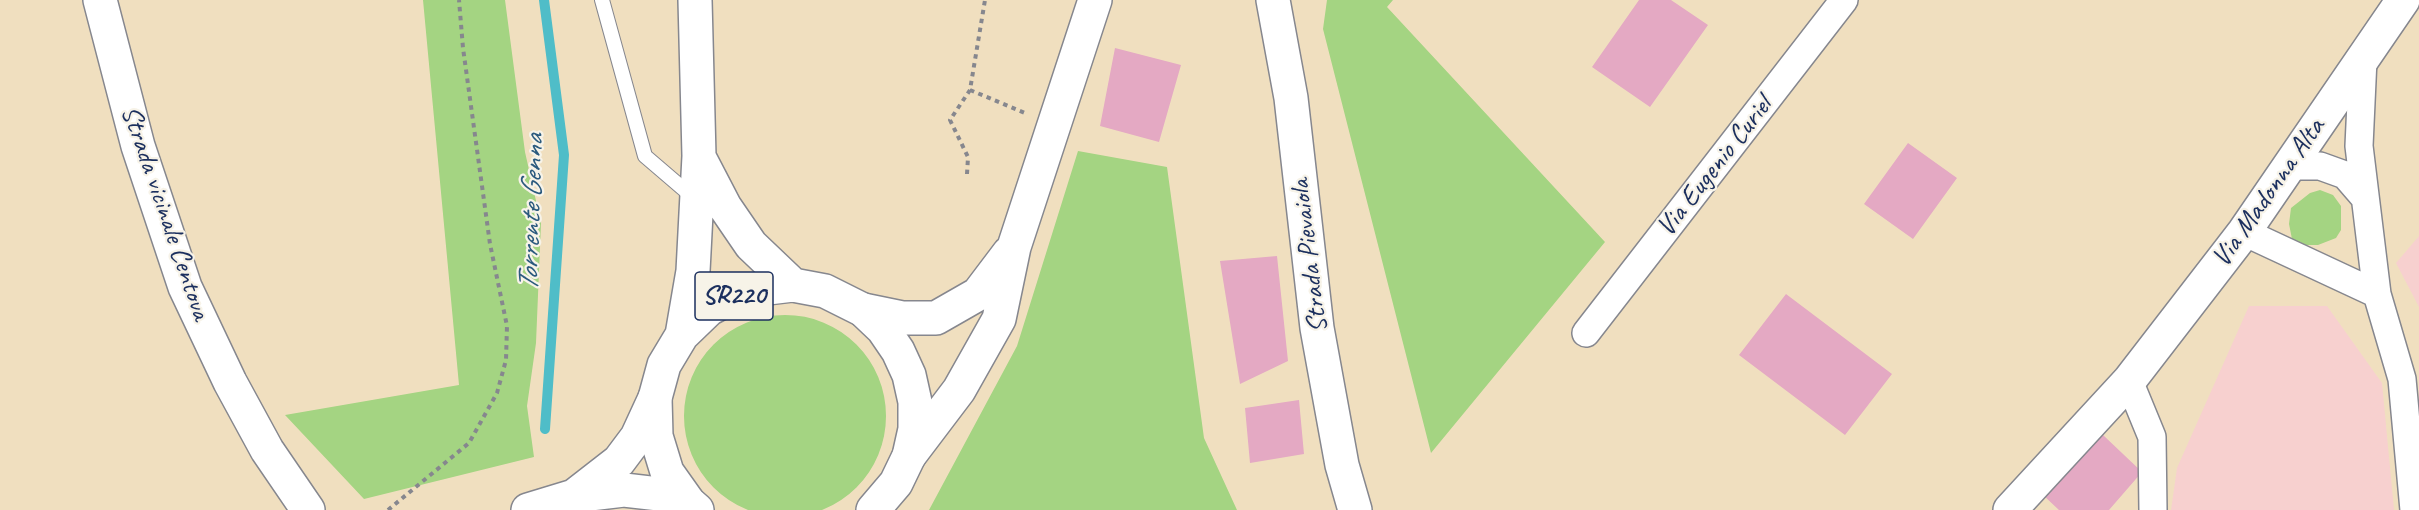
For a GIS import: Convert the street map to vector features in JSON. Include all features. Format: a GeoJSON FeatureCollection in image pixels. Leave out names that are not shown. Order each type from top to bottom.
{"type":"FeatureCollection","features":[{"type":"Feature","properties":{"kind":"street","name":"Strada vicinale Centova"},"geometry":{"type":"LineString","coordinates":[[100,0],[138,146],[185,287],[230,382],[262,440],[308,510]]}},
{"type":"Feature","properties":{"kind":"street"},"geometry":{"type":"LineString","coordinates":[[682,335],[693,271],[699,156],[695,0]]}},
{"type":"Feature","properties":{"kind":"street","name":"SR220"},"geometry":{"type":"LineString","coordinates":[[873,510],[896,483],[909,456],[959,390],[999,319],[1014,247],[1095,0]]}},
{"type":"Feature","properties":{"kind":"street","name":"Strada Pievaiola"},"geometry":{"type":"LineString","coordinates":[[1273,0],[1292,98],[1317,328],[1342,465],[1355,510]]}},
{"type":"Feature","properties":{"kind":"street","name":"Via Eugenio Curiel"},"geometry":{"type":"LineString","coordinates":[[1586,333],[1844,0]]}},
{"type":"Feature","properties":{"kind":"street","name":"Via Madonna Alta"},"geometry":{"type":"LineString","coordinates":[[2128,381],[2244,232],[2403,0]]}},
{"type":"Feature","properties":{"kind":"street"},"geometry":{"type":"LineString","coordinates":[[2363,59],[2359,146],[2364,197],[2377,294],[2402,379],[2414,510]]}},
{"type":"Feature","properties":{"kind":"street"},"geometry":{"type":"LineString","coordinates":[[699,156],[725,207],[751,245],[793,285]]}},
{"type":"Feature","properties":{"kind":"street"},"geometry":{"type":"LineString","coordinates":[[2290,166],[2320,166],[2345,175],[2364,197]]}},
{"type":"Feature","properties":{"kind":"street"},"geometry":{"type":"LineString","coordinates":[[2244,232],[2377,294]]}},
{"type":"Feature","properties":{"kind":"street","name":"SR220"},"geometry":{"type":"LineString","coordinates":[[574,496],[619,461],[637,436],[655,398],[664,365],[682,335],[709,309],[743,291],[793,285],[825,291],[863,310],[902,318],[936,318],[978,294],[1014,247]]}},
{"type":"Feature","properties":{"kind":"street","name":"SR220"},"geometry":{"type":"LineString","coordinates":[[863,310],[883,329],[898,351],[909,375],[915,402],[915,429],[909,456]]}},
{"type":"Feature","properties":{"kind":"street"},"geometry":{"type":"LineString","coordinates":[[2010,510],[2128,381],[2152,436],[2153,510]]}},
{"type":"Feature","properties":{"kind":"street","name":"SR220"},"geometry":{"type":"LineString","coordinates":[[655,398],[656,436],[668,472],[693,507]]}},
{"type":"Feature","properties":{"kind":"street","name":"SR220"},"geometry":{"type":"LineString","coordinates":[[528,510],[574,496],[624,490],[667,495],[693,507]]}},
{"type":"Feature","properties":{"kind":"lane"},"geometry":{"type":"LineString","coordinates":[[602,0],[645,156],[697,200]]}},
{"type":"Feature","properties":{"kind":"path"},"geometry":{"type":"LineString","coordinates":[[388,510],[470,443],[497,393],[506,360],[507,326],[490,244],[462,48],[459,0]]}},
{"type":"Feature","properties":{"kind":"path"},"geometry":{"type":"LineString","coordinates":[[966,174],[968,157],[950,120],[970,90],[985,0]]}},
{"type":"Feature","properties":{"kind":"path"},"geometry":{"type":"LineString","coordinates":[[970,90],[1053,125]]}},
{"type":"Feature","properties":{"kind":"shaded area"},"geometry":{"type":"Polygon","coordinates":[[[2419,236],[2419,307],[2396,263],[2419,236]]]}},
{"type":"Feature","properties":{"kind":"shaded area"},"geometry":{"type":"Polygon","coordinates":[[[2249,306],[2327,306],[2382,383],[2394,510],[2171,510],[2177,468],[2249,306]]]}},
{"type":"Feature","properties":{"kind":"green space"},"geometry":{"type":"Polygon","coordinates":[[[423,0],[505,0],[525,152],[541,223],[536,343],[527,406],[534,457],[364,499],[285,415],[459,385],[423,0]]]}},
{"type":"Feature","properties":{"kind":"green space"},"geometry":{"type":"Polygon","coordinates":[[[1327,0],[1393,0],[1387,7],[1605,242],[1431,453],[1323,29],[1327,0]]]}},
{"type":"Feature","properties":{"kind":"green space"},"geometry":{"type":"Polygon","coordinates":[[[1078,151],[1167,167],[1204,438],[1237,510],[929,510],[1017,346],[1078,151]]]}},
{"type":"Feature","properties":{"kind":"green space"},"geometry":{"type":"Polygon","coordinates":[[[2320,190],[2333,195],[2341,206],[2341,230],[2336,238],[2318,245],[2304,245],[2292,239],[2289,224],[2291,208],[2310,193],[2320,190]]]}},
{"type":"Feature","properties":{"kind":"green space"},"geometry":{"type":"Polygon","coordinates":[[[785,315],[814,319],[833,327],[863,352],[874,368],[882,387],[886,416],[882,445],[874,464],[849,494],[833,505],[814,513],[785,517],[756,513],[737,505],[707,480],[696,464],[688,445],[684,416],[688,387],[696,368],[721,338],[737,327],[756,319],[785,315]]]}},
{"type":"Feature","properties":{"kind":"building"},"geometry":{"type":"Polygon","coordinates":[[[1639,0],[1671,0],[1708,25],[1650,107],[1592,67],[1639,0]]]}},
{"type":"Feature","properties":{"kind":"building"},"geometry":{"type":"Polygon","coordinates":[[[1115,48],[1181,65],[1159,142],[1100,126],[1115,48]]]}},
{"type":"Feature","properties":{"kind":"building"},"geometry":{"type":"Polygon","coordinates":[[[1908,143],[1957,178],[1913,239],[1864,204],[1908,143]]]}},
{"type":"Feature","properties":{"kind":"building"},"geometry":{"type":"Polygon","coordinates":[[[1277,256],[1288,361],[1240,384],[1220,261],[1277,256]]]}},
{"type":"Feature","properties":{"kind":"building"},"geometry":{"type":"Polygon","coordinates":[[[1786,294],[1892,374],[1845,435],[1739,355],[1786,294]]]}},
{"type":"Feature","properties":{"kind":"building"},"geometry":{"type":"Polygon","coordinates":[[[1299,400],[1304,454],[1250,463],[1245,408],[1299,400]]]}},
{"type":"Feature","properties":{"kind":"building"},"geometry":{"type":"Polygon","coordinates":[[[2103,435],[2142,472],[2109,510],[2059,510],[2044,496],[2103,435]]]}},
{"type":"Feature","properties":{"kind":"waterway","name":"Torrente Genna"},"geometry":{"type":"LineString","coordinates":[[544,0],[564,155],[545,429]]}}]}
